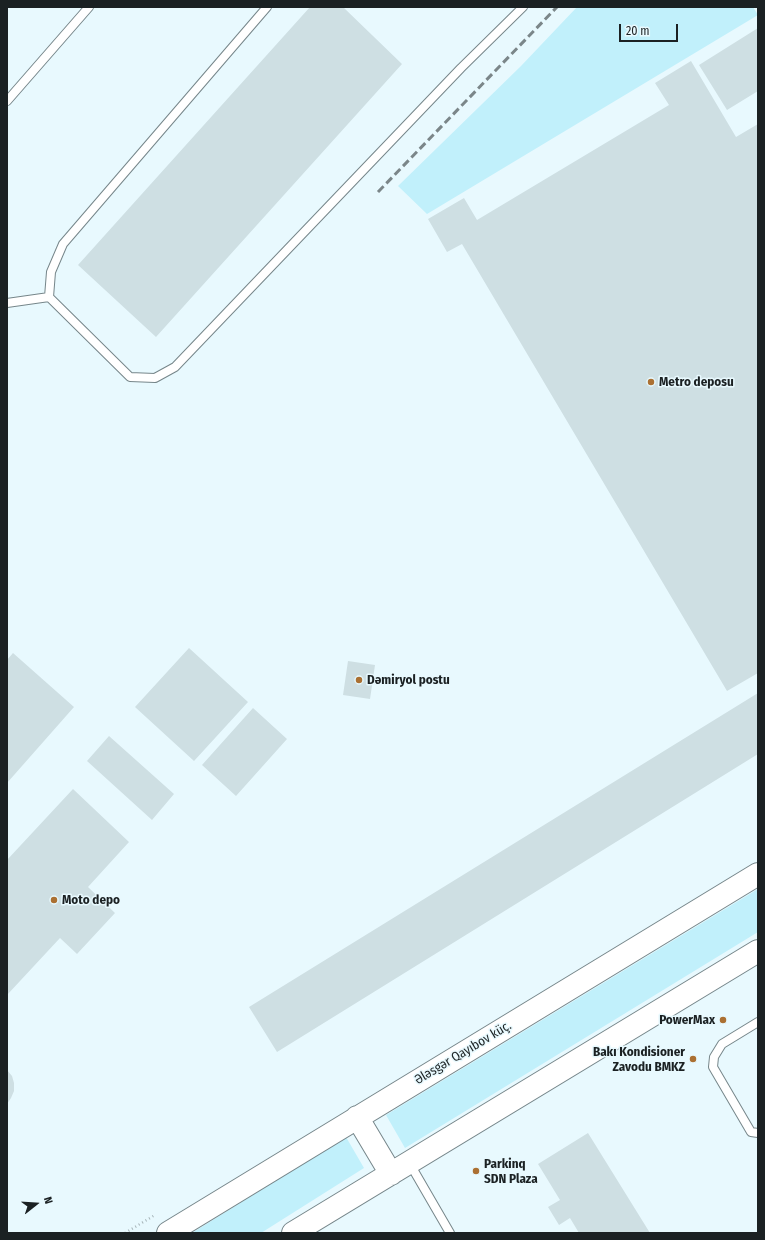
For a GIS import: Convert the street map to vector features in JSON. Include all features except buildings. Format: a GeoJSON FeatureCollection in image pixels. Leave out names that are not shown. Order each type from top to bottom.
{"type":"FeatureCollection","features":[{"type":"Feature","properties":{"kind":"main road","name":"Ələsgər Qayıbov küç."},"geometry":{"type":"LineString","coordinates":[[168,1233],[758,874]]}},
{"type":"Feature","properties":{"kind":"main road"},"geometry":{"type":"LineString","coordinates":[[293,1233],[758,951]]}},
{"type":"Feature","properties":{"kind":"main road"},"geometry":{"type":"LineString","coordinates":[[357,1117],[391,1174]]}},
{"type":"Feature","properties":{"kind":"lane"},"geometry":{"type":"LineString","coordinates":[[7,101],[89,7]]}},
{"type":"Feature","properties":{"kind":"lane"},"geometry":{"type":"LineString","coordinates":[[266,7],[63,244],[51,272],[49,297],[130,377],[155,378],[175,367],[461,68],[523,7]]}},
{"type":"Feature","properties":{"kind":"lane"},"geometry":{"type":"LineString","coordinates":[[7,304],[49,297]]}},
{"type":"Feature","properties":{"kind":"lane"},"geometry":{"type":"LineString","coordinates":[[758,1022],[722,1044],[714,1057],[713,1067],[751,1132],[758,1133]]}},
{"type":"Feature","properties":{"kind":"lane"},"geometry":{"type":"LineString","coordinates":[[410,1163],[450,1233]]}},
{"type":"Feature","properties":{"kind":"shaded area"},"geometry":{"type":"Polygon","coordinates":[[[577,7],[753,7],[758,15],[427,214],[398,186],[521,66],[577,7]]]}},
{"type":"Feature","properties":{"kind":"shaded area"},"geometry":{"type":"Polygon","coordinates":[[[758,889],[758,932],[405,1148],[386,1115],[758,889]]]}},
{"type":"Feature","properties":{"kind":"shaded area"},"geometry":{"type":"Polygon","coordinates":[[[346,1137],[364,1168],[261,1233],[192,1233],[346,1137]]]}},
{"type":"Feature","properties":{"kind":"railway"},"geometry":{"type":"LineString","coordinates":[[378,192],[557,7]]}},
{"type":"Feature","properties":{"kind":"place","name":"Metro deposu"},"geometry":{"type":"Point","coordinates":[651,382]}},
{"type":"Feature","properties":{"kind":"place","name":"Dəmiryol postu"},"geometry":{"type":"Point","coordinates":[359,680]}},
{"type":"Feature","properties":{"kind":"place","name":"Moto depo"},"geometry":{"type":"Point","coordinates":[54,900]}},
{"type":"Feature","properties":{"kind":"place","name":"PowerMax"},"geometry":{"type":"Point","coordinates":[723,1020]}},
{"type":"Feature","properties":{"kind":"place","name":"Bakı Kondisioner Zavodu BMKZ"},"geometry":{"type":"Point","coordinates":[693,1059]}},
{"type":"Feature","properties":{"kind":"place","name":"Parkinq SDN Plaza"},"geometry":{"type":"Point","coordinates":[476,1171]}}]}
